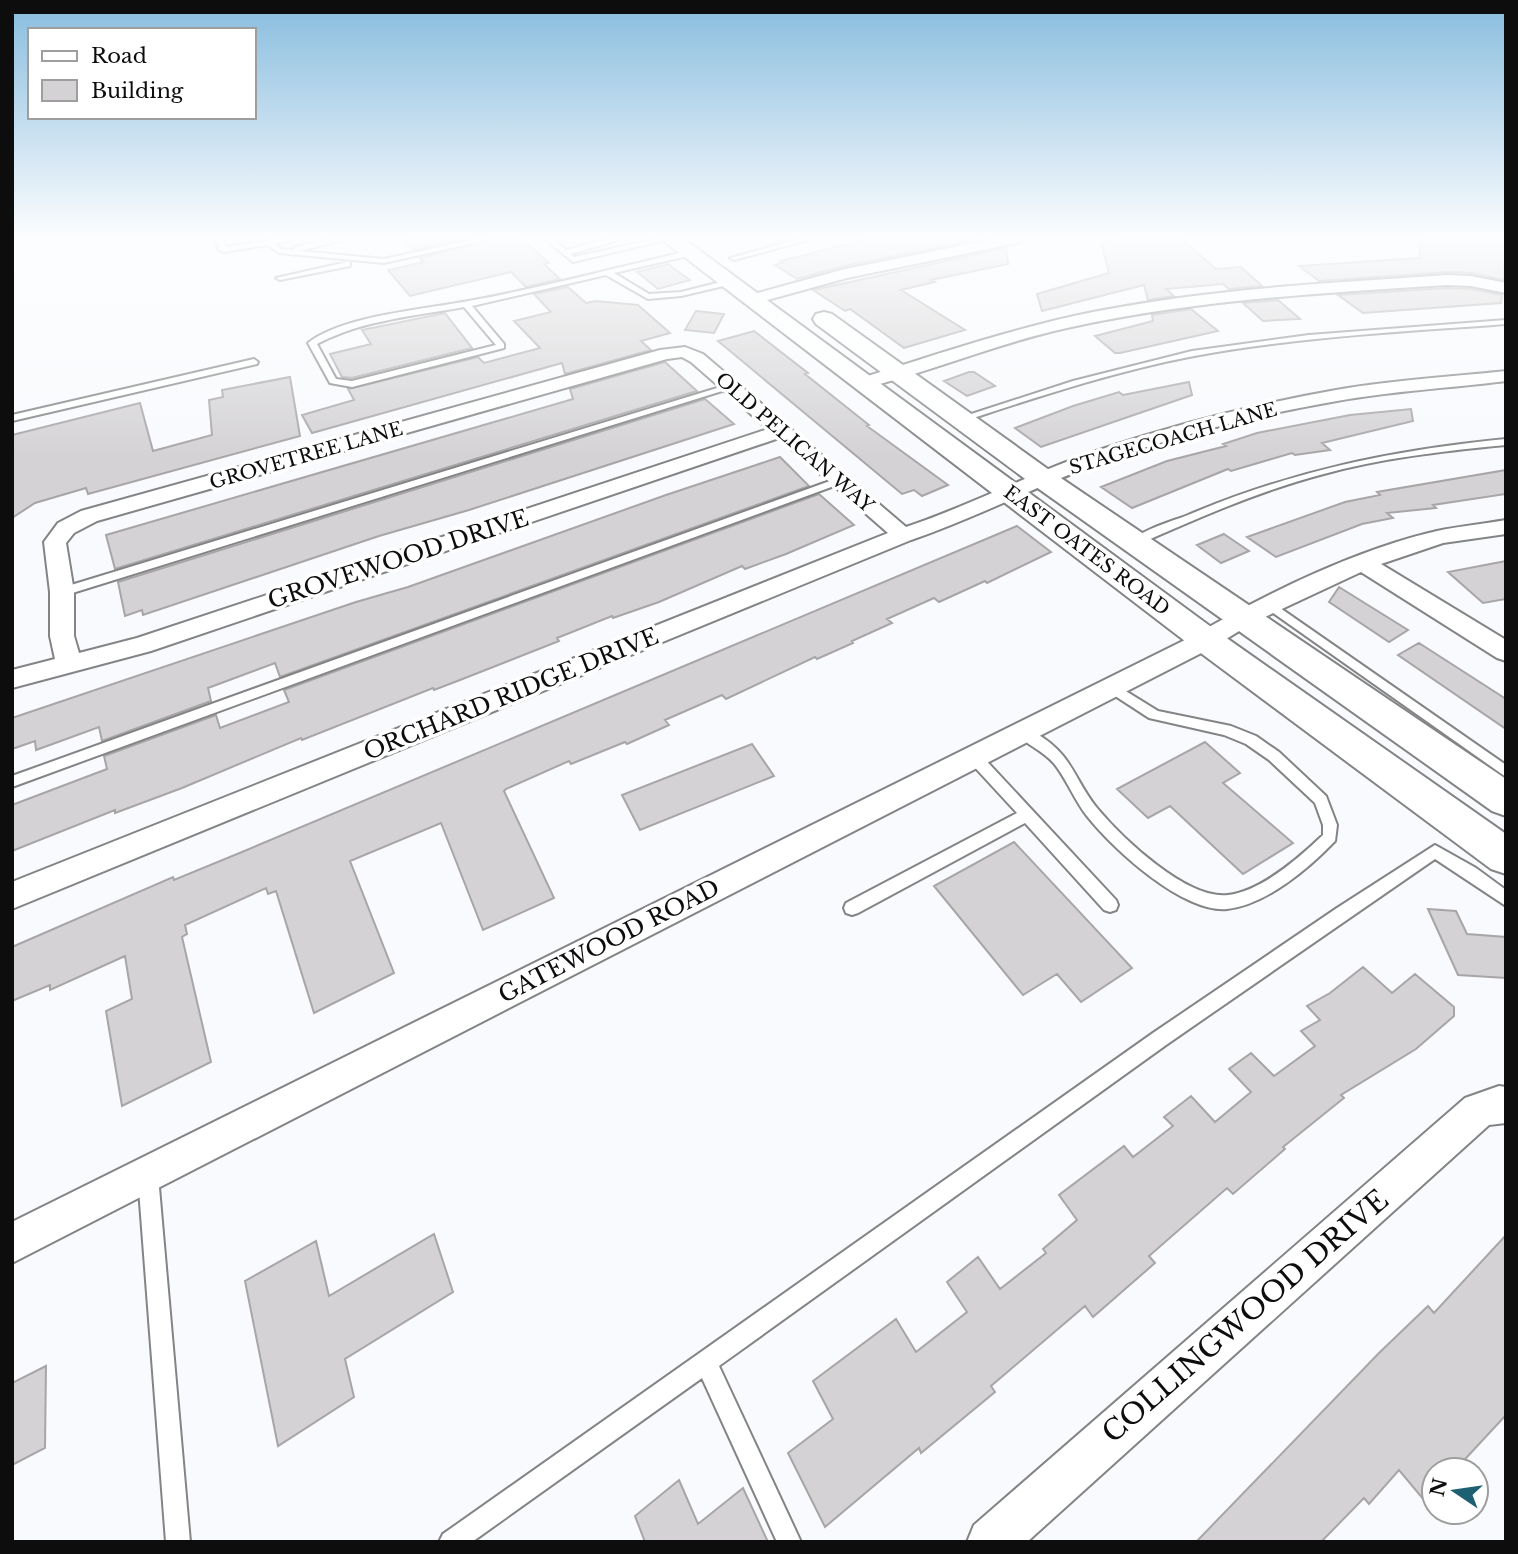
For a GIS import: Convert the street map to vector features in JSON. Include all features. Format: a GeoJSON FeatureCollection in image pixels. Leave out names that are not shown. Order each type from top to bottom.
{"type":"FeatureCollection","features":[{"type":"Feature","properties":{"kind":"main road","name":"EAST OATES ROAD"},"geometry":{"type":"LineString","coordinates":[[770,312],[1206,640],[1506,857]]}},
{"type":"Feature","properties":{"kind":"main road","name":"EAST OATES ROAD"},"geometry":{"type":"LineString","coordinates":[[813,312],[1042,478],[1135,542],[1257,611],[1506,800]]}},
{"type":"Feature","properties":{"kind":"street"},"geometry":{"type":"LineString","coordinates":[[864,383],[970,348],[1095,316],[1125,312]]}},
{"type":"Feature","properties":{"kind":"street","name":"OLD PELICAN WAY"},"geometry":{"type":"LineString","coordinates":[[685,352],[697,358],[903,535]]}},
{"type":"Feature","properties":{"kind":"street","name":"GROVETREE LANE"},"geometry":{"type":"LineString","coordinates":[[69,664],[62,636],[62,592],[55,542],[66,528],[89,516],[666,354],[685,352]]}},
{"type":"Feature","properties":{"kind":"street","name":"STAGECOACH LANE"},"geometry":{"type":"LineString","coordinates":[[1012,494],[1042,478],[1106,454],[1238,415],[1339,394],[1506,376]]}},
{"type":"Feature","properties":{"kind":"street","name":"GROVEWOOD DRIVE"},"geometry":{"type":"LineString","coordinates":[[12,679],[142,645],[782,431]]}},
{"type":"Feature","properties":{"kind":"street","name":"ORCHARD RIDGE DRIVE"},"geometry":{"type":"LineString","coordinates":[[12,896],[903,535],[957,517],[1012,494]]}},
{"type":"Feature","properties":{"kind":"street","name":"GATEWOOD ROAD"},"geometry":{"type":"LineString","coordinates":[[12,1243],[1206,640],[1257,611],[1362,563],[1440,537],[1506,527]]}},
{"type":"Feature","properties":{"kind":"street"},"geometry":{"type":"LineString","coordinates":[[1362,563],[1502,645]]}},
{"type":"Feature","properties":{"kind":"street","name":"COLLINGWOOD DRIVE"},"geometry":{"type":"LineString","coordinates":[[991,1542],[1478,1111],[1499,1104],[1506,1105]]}},
{"type":"Feature","properties":{"kind":"lane"},"geometry":{"type":"LineString","coordinates":[[428,312],[324,335],[312,343],[333,381],[352,384],[501,346],[472,312]]}},
{"type":"Feature","properties":{"kind":"lane"},"geometry":{"type":"LineString","coordinates":[[961,419],[1080,381],[1190,354],[1309,337],[1506,322]]}},
{"type":"Feature","properties":{"kind":"lane"},"geometry":{"type":"LineString","coordinates":[[12,418],[254,362]]}},
{"type":"Feature","properties":{"kind":"lane"},"geometry":{"type":"LineString","coordinates":[[62,592],[730,387]]}},
{"type":"Feature","properties":{"kind":"lane"},"geometry":{"type":"LineString","coordinates":[[1135,542],[1205,510],[1315,473],[1418,453],[1506,442]]}},
{"type":"Feature","properties":{"kind":"lane"},"geometry":{"type":"LineString","coordinates":[[12,782],[841,480]]}},
{"type":"Feature","properties":{"kind":"lane"},"geometry":{"type":"LineString","coordinates":[[1257,611],[1506,772]]}},
{"type":"Feature","properties":{"kind":"lane"},"geometry":{"type":"LineString","coordinates":[[1022,732],[1057,754],[1089,809],[1118,840],[1170,884],[1199,898],[1226,902],[1245,896],[1302,863],[1330,837],[1330,825],[1321,800],[1274,756],[1251,740],[1226,730],[1154,715],[1111,687]]}},
{"type":"Feature","properties":{"kind":"lane"},"geometry":{"type":"LineString","coordinates":[[974,757],[1110,905]]}},
{"type":"Feature","properties":{"kind":"lane"},"geometry":{"type":"LineString","coordinates":[[852,908],[1027,814]]}},
{"type":"Feature","properties":{"kind":"lane"},"geometry":{"type":"LineString","coordinates":[[451,1542],[1118,1069],[1436,850],[1506,899]]}},
{"type":"Feature","properties":{"kind":"lane"},"geometry":{"type":"LineString","coordinates":[[148,1174],[178,1542]]}},
{"type":"Feature","properties":{"kind":"lane"},"geometry":{"type":"LineString","coordinates":[[706,1362],[789,1542]]}},
{"type":"Feature","properties":{"kind":"building"},"geometry":{"type":"Polygon","coordinates":[[[551,312],[645,312],[670,333],[641,341],[651,350],[565,374],[562,363],[312,433],[302,415],[354,400],[348,389],[478,357],[484,363],[540,348],[514,321],[551,312]]]}},
{"type":"Feature","properties":{"kind":"building"},"geometry":{"type":"Polygon","coordinates":[[[696,312],[724,314],[714,333],[685,330],[696,312]]]}},
{"type":"Feature","properties":{"kind":"building"},"geometry":{"type":"Polygon","coordinates":[[[853,312],[935,312],[965,330],[904,348],[853,312]]]}},
{"type":"Feature","properties":{"kind":"building"},"geometry":{"type":"Polygon","coordinates":[[[1194,312],[1218,331],[1120,353],[1115,353],[1095,336],[1153,321],[1152,315],[1194,312]]]}},
{"type":"Feature","properties":{"kind":"building"},"geometry":{"type":"Polygon","coordinates":[[[1252,312],[1291,312],[1300,319],[1263,321],[1252,312]]]}},
{"type":"Feature","properties":{"kind":"building"},"geometry":{"type":"Polygon","coordinates":[[[445,313],[472,348],[352,378],[342,377],[330,354],[371,344],[362,330],[445,313]]]}},
{"type":"Feature","properties":{"kind":"building"},"geometry":{"type":"Polygon","coordinates":[[[754,331],[808,373],[805,374],[869,425],[867,426],[948,485],[922,496],[914,490],[902,494],[718,341],[754,331]]]}},
{"type":"Feature","properties":{"kind":"building"},"geometry":{"type":"Polygon","coordinates":[[[665,362],[697,391],[115,569],[106,535],[573,399],[570,389],[665,362]]]}},
{"type":"Feature","properties":{"kind":"building"},"geometry":{"type":"Polygon","coordinates":[[[974,372],[995,386],[967,396],[944,381],[974,372]]]}},
{"type":"Feature","properties":{"kind":"building"},"geometry":{"type":"Polygon","coordinates":[[[290,377],[300,436],[88,494],[86,488],[35,503],[12,518],[12,435],[140,403],[153,451],[212,435],[209,400],[223,397],[222,390],[290,377]]]}},
{"type":"Feature","properties":{"kind":"building"},"geometry":{"type":"Polygon","coordinates":[[[1189,382],[1192,395],[1041,447],[1015,428],[1119,392],[1123,395],[1189,382]]]}},
{"type":"Feature","properties":{"kind":"building"},"geometry":{"type":"Polygon","coordinates":[[[705,399],[734,424],[469,510],[379,536],[143,615],[142,610],[125,616],[118,582],[705,399]]]}},
{"type":"Feature","properties":{"kind":"building"},"geometry":{"type":"Polygon","coordinates":[[[1411,409],[1413,421],[1322,443],[1330,450],[1295,455],[1292,453],[1231,471],[1228,469],[1132,508],[1101,487],[1167,461],[1226,446],[1223,444],[1257,433],[1350,415],[1411,409]]]}},
{"type":"Feature","properties":{"kind":"building"},"geometry":{"type":"Polygon","coordinates":[[[780,457],[809,486],[280,677],[275,663],[208,688],[211,701],[102,741],[99,727],[36,750],[35,741],[12,749],[12,718],[408,587],[780,457]]]}},
{"type":"Feature","properties":{"kind":"building"},"geometry":{"type":"Polygon","coordinates":[[[1506,470],[1506,494],[1433,505],[1436,508],[1387,513],[1393,518],[1362,524],[1276,557],[1247,537],[1345,502],[1380,495],[1377,492],[1506,470]]]}},
{"type":"Feature","properties":{"kind":"building"},"geometry":{"type":"Polygon","coordinates":[[[819,494],[854,525],[786,554],[745,569],[742,566],[659,602],[613,618],[612,616],[557,638],[559,641],[302,740],[301,738],[182,788],[115,813],[115,810],[12,851],[12,805],[107,769],[104,756],[216,715],[220,728],[289,702],[284,690],[819,494]]]}},
{"type":"Feature","properties":{"kind":"building"},"geometry":{"type":"Polygon","coordinates":[[[1017,526],[1051,552],[987,583],[985,581],[939,602],[934,598],[887,619],[892,623],[852,641],[853,643],[817,659],[815,657],[726,699],[722,695],[665,720],[669,725],[627,744],[625,742],[571,764],[569,761],[506,789],[504,791],[554,898],[483,930],[441,823],[350,861],[394,973],[314,1013],[276,891],[268,894],[266,888],[185,925],[187,934],[182,937],[211,1062],[122,1106],[106,1011],[132,999],[125,956],[50,990],[50,985],[12,1001],[12,947],[173,877],[174,880],[242,852],[1017,526]]]}},
{"type":"Feature","properties":{"kind":"building"},"geometry":{"type":"Polygon","coordinates":[[[1224,534],[1249,551],[1221,563],[1197,545],[1224,534]]]}},
{"type":"Feature","properties":{"kind":"building"},"geometry":{"type":"Polygon","coordinates":[[[1506,561],[1506,599],[1483,603],[1448,572],[1506,561]]]}},
{"type":"Feature","properties":{"kind":"building"},"geometry":{"type":"Polygon","coordinates":[[[1339,587],[1408,630],[1389,642],[1329,602],[1339,587]]]}},
{"type":"Feature","properties":{"kind":"building"},"geometry":{"type":"Polygon","coordinates":[[[1419,643],[1506,699],[1506,729],[1398,655],[1419,643]]]}},
{"type":"Feature","properties":{"kind":"building"},"geometry":{"type":"Polygon","coordinates":[[[1205,742],[1240,773],[1223,783],[1293,843],[1243,874],[1170,806],[1148,818],[1117,789],[1205,742]]]}},
{"type":"Feature","properties":{"kind":"building"},"geometry":{"type":"Polygon","coordinates":[[[752,744],[774,776],[640,830],[622,795],[752,744]]]}},
{"type":"Feature","properties":{"kind":"building"},"geometry":{"type":"Polygon","coordinates":[[[1014,842],[1132,968],[1081,1002],[1057,974],[1023,995],[934,886],[1014,842]]]}},
{"type":"Feature","properties":{"kind":"building"},"geometry":{"type":"Polygon","coordinates":[[[1428,909],[1456,911],[1467,934],[1506,937],[1506,978],[1458,975],[1428,909]]]}},
{"type":"Feature","properties":{"kind":"building"},"geometry":{"type":"Polygon","coordinates":[[[1363,967],[1392,993],[1415,974],[1454,1007],[1454,1016],[1416,1049],[1341,1095],[1344,1098],[1283,1147],[1285,1149],[1233,1194],[1227,1188],[1149,1256],[1155,1263],[1093,1317],[1085,1306],[991,1386],[995,1392],[921,1453],[919,1448],[825,1527],[788,1453],[833,1419],[813,1381],[896,1319],[916,1352],[967,1312],[947,1282],[978,1257],[1000,1289],[1046,1253],[1043,1249],[1077,1220],[1059,1195],[1124,1146],[1133,1157],[1173,1126],[1164,1117],[1191,1096],[1215,1122],[1251,1092],[1229,1069],[1251,1053],[1274,1076],[1315,1046],[1301,1031],[1320,1020],[1307,1006],[1330,993],[1363,967]]]}},
{"type":"Feature","properties":{"kind":"building"},"geometry":{"type":"Polygon","coordinates":[[[434,1234],[453,1292],[345,1359],[354,1397],[278,1446],[245,1281],[316,1241],[329,1296],[434,1234]]]}},
{"type":"Feature","properties":{"kind":"building"},"geometry":{"type":"Polygon","coordinates":[[[1506,1235],[1506,1415],[1468,1456],[1420,1456],[1420,1495],[1399,1470],[1369,1504],[1364,1498],[1321,1542],[1196,1542],[1379,1353],[1428,1306],[1434,1313],[1506,1235]]]}},
{"type":"Feature","properties":{"kind":"building"},"geometry":{"type":"Polygon","coordinates":[[[46,1366],[45,1448],[12,1465],[12,1383],[46,1366]]]}},
{"type":"Feature","properties":{"kind":"building"},"geometry":{"type":"Polygon","coordinates":[[[679,1480],[698,1524],[743,1488],[768,1542],[645,1542],[635,1516],[679,1480]]]}}]}
